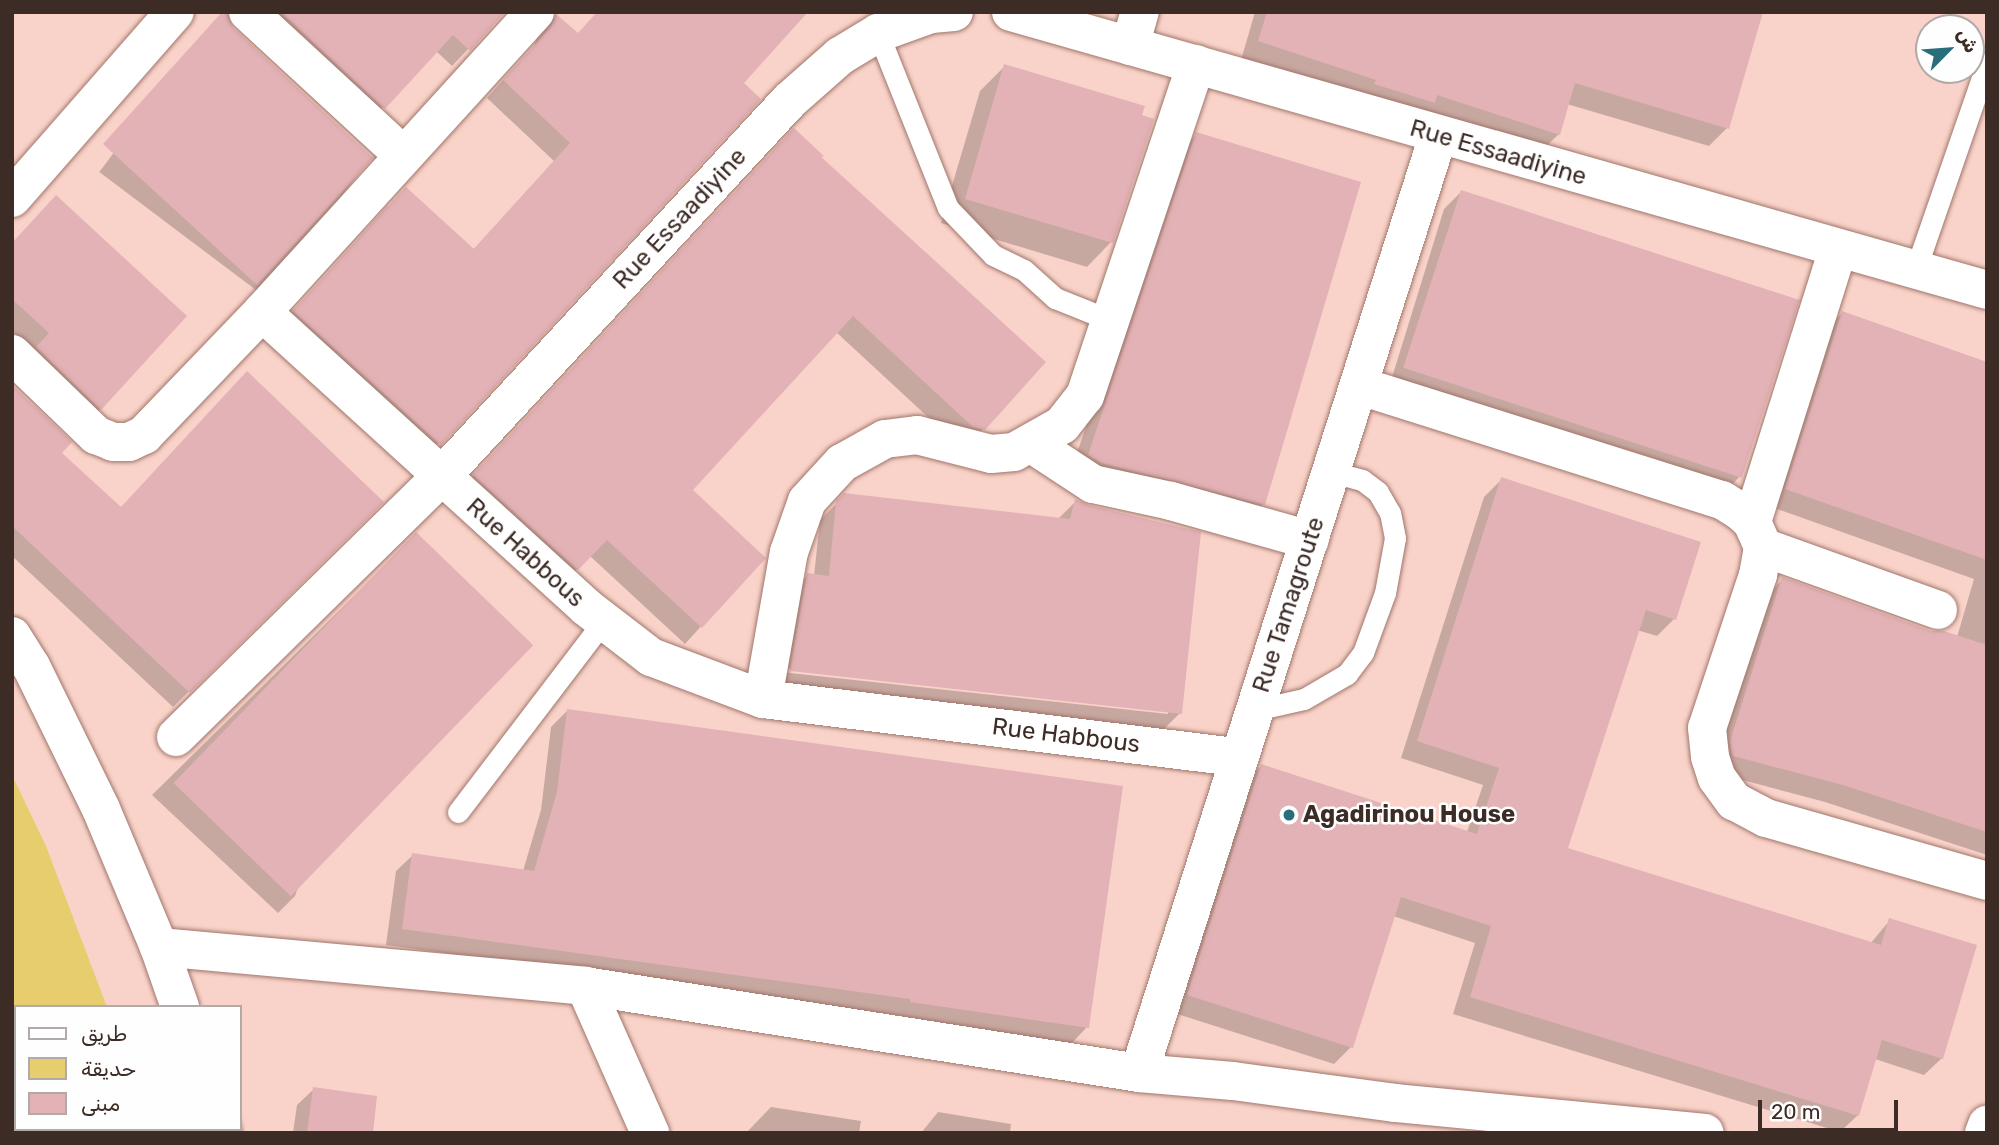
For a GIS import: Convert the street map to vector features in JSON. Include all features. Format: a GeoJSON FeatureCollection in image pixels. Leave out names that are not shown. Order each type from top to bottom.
{"type":"FeatureCollection","features":[{"type":"Feature","properties":{"kind":"street"},"geometry":{"type":"LineString","coordinates":[[12,198],[175,12]]}},
{"type":"Feature","properties":{"kind":"street"},"geometry":{"type":"LineString","coordinates":[[248,12],[403,155]]}},
{"type":"Feature","properties":{"kind":"street"},"geometry":{"type":"LineString","coordinates":[[12,354],[96,435],[113,442],[129,442],[144,435],[262,312],[535,12]]}},
{"type":"Feature","properties":{"kind":"street","name":"Rue Essaadiyine"},"geometry":{"type":"LineString","coordinates":[[176,737],[441,477],[789,101],[840,56],[878,33],[931,15],[954,12]]}},
{"type":"Feature","properties":{"kind":"street","name":"Rue Essaadiyine"},"geometry":{"type":"LineString","coordinates":[[1011,12],[1135,29],[1196,64],[1438,136],[1987,290]]}},
{"type":"Feature","properties":{"kind":"street"},"geometry":{"type":"LineString","coordinates":[[763,699],[789,552],[807,501],[842,463],[885,439],[917,435],[991,454],[1014,452],[1062,425],[1085,396],[1196,64]]}},
{"type":"Feature","properties":{"kind":"street","name":"Rue Tamagroute"},"geometry":{"type":"LineString","coordinates":[[1139,1073],[1438,136]]}},
{"type":"Feature","properties":{"kind":"street"},"geometry":{"type":"LineString","coordinates":[[1838,250],[1757,535],[1758,575],[1707,728],[1710,757],[1717,778],[1734,801],[1766,818],[1987,881]]}},
{"type":"Feature","properties":{"kind":"street","name":"Rue Habbous"},"geometry":{"type":"LineString","coordinates":[[262,312],[603,622],[651,657],[763,699],[1238,757]]}},
{"type":"Feature","properties":{"kind":"street"},"geometry":{"type":"LineString","coordinates":[[1360,386],[1722,500],[1757,535],[1938,610]]}},
{"type":"Feature","properties":{"kind":"street"},"geometry":{"type":"LineString","coordinates":[[1032,444],[1093,484],[1171,501],[1310,540]]}},
{"type":"Feature","properties":{"kind":"street"},"geometry":{"type":"LineString","coordinates":[[12,636],[31,666],[101,809],[159,947],[179,1005]]}},
{"type":"Feature","properties":{"kind":"street"},"geometry":{"type":"LineString","coordinates":[[159,947],[585,986],[1139,1073],[1233,1081],[1395,1103],[1705,1133]]}},
{"type":"Feature","properties":{"kind":"street"},"geometry":{"type":"LineString","coordinates":[[585,986],[650,1133]]}},
{"type":"Feature","properties":{"kind":"street"},"geometry":{"type":"LineString","coordinates":[[1395,1103],[1424,1133]]}},
{"type":"Feature","properties":{"kind":"street"},"geometry":{"type":"LineString","coordinates":[[1983,1133],[1987,1125]]}},
{"type":"Feature","properties":{"kind":"lane"},"geometry":{"type":"LineString","coordinates":[[878,33],[948,208],[993,255],[1024,270],[1055,298],[1097,315],[1113,315]]}},
{"type":"Feature","properties":{"kind":"lane"},"geometry":{"type":"LineString","coordinates":[[1915,271],[1987,62]]}},
{"type":"Feature","properties":{"kind":"lane"},"geometry":{"type":"LineString","coordinates":[[1255,710],[1304,699],[1346,674],[1363,653],[1385,593],[1395,538],[1391,513],[1377,492],[1362,480],[1332,472]]}},
{"type":"Feature","properties":{"kind":"lane"},"geometry":{"type":"LineString","coordinates":[[458,812],[603,622]]}},
{"type":"Feature","properties":{"kind":"green space"},"geometry":{"type":"Polygon","coordinates":[[[12,775],[46,846],[106,1005],[14,1005],[14,1131],[153,1133],[12,1133],[12,775]]]}},
{"type":"Feature","properties":{"kind":"building"},"geometry":{"type":"Polygon","coordinates":[[[222,12],[227,12],[233,28],[373,158],[257,285],[103,144],[222,12]]]}},
{"type":"Feature","properties":{"kind":"building"},"geometry":{"type":"Polygon","coordinates":[[[281,12],[505,12],[470,51],[453,35],[385,109],[281,12]]]}},
{"type":"Feature","properties":{"kind":"building"},"geometry":{"type":"Polygon","coordinates":[[[597,12],[808,12],[744,83],[761,99],[441,445],[293,311],[406,187],[474,249],[570,143],[503,80],[551,27],[556,14],[578,33],[597,12]]]}},
{"type":"Feature","properties":{"kind":"building"},"geometry":{"type":"Polygon","coordinates":[[[1267,12],[1763,12],[1729,129],[1575,83],[1560,135],[1437,95],[1435,103],[1374,84],[1376,80],[1258,41],[1267,12]]]}},
{"type":"Feature","properties":{"kind":"building"},"geometry":{"type":"Polygon","coordinates":[[[1004,64],[1145,106],[1142,115],[1154,119],[1113,243],[965,199],[1004,64]]]}},
{"type":"Feature","properties":{"kind":"building"},"geometry":{"type":"Polygon","coordinates":[[[794,128],[825,157],[819,155],[1046,362],[985,430],[973,427],[853,316],[693,490],[766,558],[702,628],[607,540],[578,570],[473,475],[794,128]]]}},
{"type":"Feature","properties":{"kind":"building"},"geometry":{"type":"Polygon","coordinates":[[[1196,132],[1361,182],[1265,505],[1102,463],[1088,455],[1196,132]]]}},
{"type":"Feature","properties":{"kind":"building"},"geometry":{"type":"Polygon","coordinates":[[[1461,190],[1800,300],[1742,478],[1403,368],[1461,190]]]}},
{"type":"Feature","properties":{"kind":"building"},"geometry":{"type":"Polygon","coordinates":[[[56,195],[187,316],[101,410],[36,347],[49,333],[12,299],[12,243],[56,195]]]}},
{"type":"Feature","properties":{"kind":"building"},"geometry":{"type":"Polygon","coordinates":[[[1842,311],[1987,362],[1987,560],[1785,489],[1842,311]]]}},
{"type":"Feature","properties":{"kind":"building"},"geometry":{"type":"Polygon","coordinates":[[[247,371],[384,502],[190,693],[12,526],[12,385],[72,442],[62,453],[121,507],[247,371]]]}},
{"type":"Feature","properties":{"kind":"building"},"geometry":{"type":"Polygon","coordinates":[[[1501,477],[1701,542],[1676,620],[1646,610],[1568,848],[1881,945],[1889,918],[1977,945],[1943,1059],[1882,1040],[1859,1116],[1470,997],[1491,926],[1401,897],[1353,1048],[1187,995],[1261,764],[1477,834],[1499,768],[1417,741],[1501,477]]]}},
{"type":"Feature","properties":{"kind":"building"},"geometry":{"type":"Polygon","coordinates":[[[844,493],[1070,519],[1075,499],[1088,505],[1201,532],[1182,714],[790,671],[807,573],[829,576],[836,501],[844,493]]]}},
{"type":"Feature","properties":{"kind":"building"},"geometry":{"type":"Polygon","coordinates":[[[416,532],[533,645],[291,896],[174,783],[416,532]]]}},
{"type":"Feature","properties":{"kind":"building"},"geometry":{"type":"Polygon","coordinates":[[[1782,577],[1931,631],[1944,631],[1987,645],[1987,832],[1843,785],[1733,756],[1730,741],[1782,577]]]}},
{"type":"Feature","properties":{"kind":"building"},"geometry":{"type":"Polygon","coordinates":[[[567,709],[1123,786],[1089,1028],[910,1002],[910,999],[402,929],[412,853],[534,871],[557,792],[567,709]]]}},
{"type":"Feature","properties":{"kind":"building"},"geometry":{"type":"Polygon","coordinates":[[[313,1087],[377,1096],[373,1133],[307,1133],[313,1087]]]}},
{"type":"Feature","properties":{"kind":"place","name":"Agadirinou House"},"geometry":{"type":"Point","coordinates":[1289,815]}}]}
